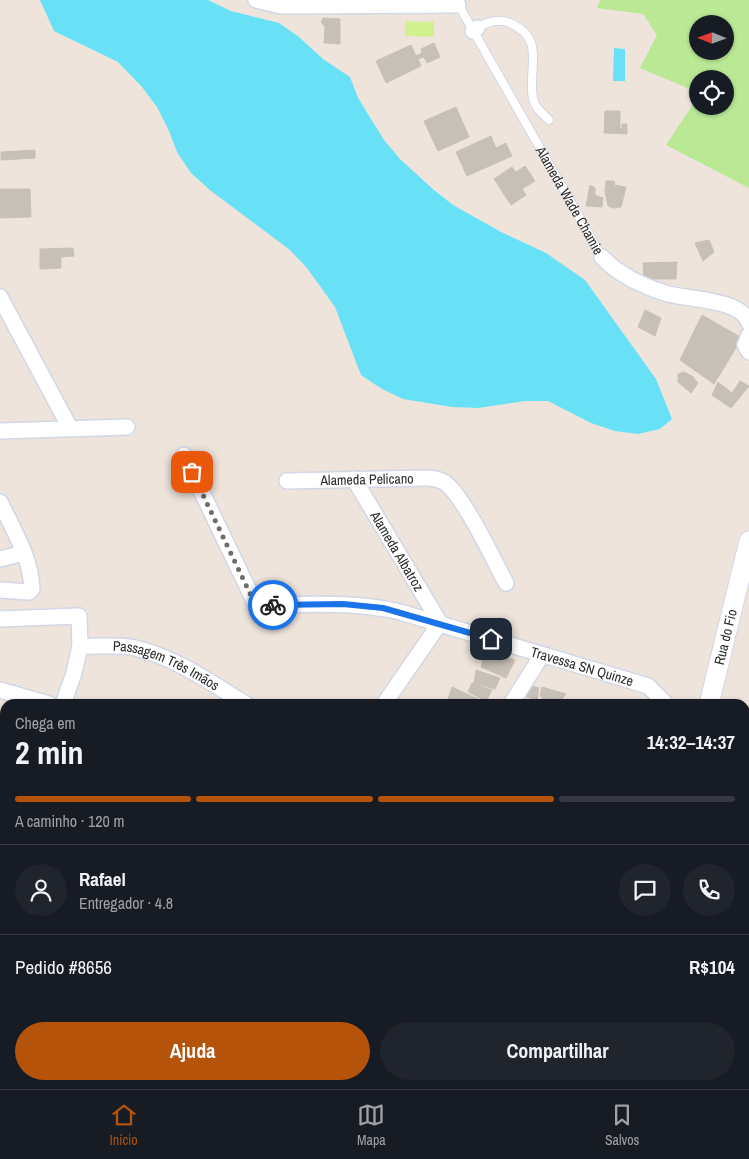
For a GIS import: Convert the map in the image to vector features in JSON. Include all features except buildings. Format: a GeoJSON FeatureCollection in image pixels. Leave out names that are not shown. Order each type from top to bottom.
{"type":"FeatureCollection","features":[{"type":"Feature","properties":{"kind":"street"},"geometry":{"type":"LineString","coordinates":[[256,0],[281,6],[457,2]]}},
{"type":"Feature","properties":{"kind":"street","name":"Alameda Wade Chamie"},"geometry":{"type":"LineString","coordinates":[[602,257],[612,267],[648,287],[667,294],[718,303],[735,309],[748,319],[749,323]]}},
{"type":"Feature","properties":{"kind":"street"},"geometry":{"type":"LineString","coordinates":[[0,297],[70,428]]}},
{"type":"Feature","properties":{"kind":"street"},"geometry":{"type":"LineString","coordinates":[[749,336],[745,345],[749,352]]}},
{"type":"Feature","properties":{"kind":"street"},"geometry":{"type":"LineString","coordinates":[[0,431],[127,427]]}},
{"type":"Feature","properties":{"kind":"street","name":"Travessa SN Quinze"},"geometry":{"type":"LineString","coordinates":[[184,455],[256,606],[343,604],[400,612],[648,686],[661,699]]}},
{"type":"Feature","properties":{"kind":"street","name":"Alameda Albatroz"},"geometry":{"type":"LineString","coordinates":[[354,479],[440,623]]}},
{"type":"Feature","properties":{"kind":"street","name":"Alameda Pelicano"},"geometry":{"type":"LineString","coordinates":[[287,481],[437,479],[445,483],[463,505],[506,583]]}},
{"type":"Feature","properties":{"kind":"street"},"geometry":{"type":"LineString","coordinates":[[0,502],[24,553],[32,579],[31,591],[0,590]]}},
{"type":"Feature","properties":{"kind":"street","name":"Rua do Fio"},"geometry":{"type":"LineString","coordinates":[[710,699],[749,541]]}},
{"type":"Feature","properties":{"kind":"street"},"geometry":{"type":"LineString","coordinates":[[0,559],[24,553]]}},
{"type":"Feature","properties":{"kind":"street"},"geometry":{"type":"LineString","coordinates":[[0,619],[79,616],[80,646],[74,673],[65,699]]}},
{"type":"Feature","properties":{"kind":"street"},"geometry":{"type":"LineString","coordinates":[[387,699],[440,623]]}},
{"type":"Feature","properties":{"kind":"street","name":"Passagem Três Imãos"},"geometry":{"type":"LineString","coordinates":[[80,646],[133,647],[154,654],[176,663],[237,699]]}},
{"type":"Feature","properties":{"kind":"street"},"geometry":{"type":"LineString","coordinates":[[514,699],[542,655]]}},
{"type":"Feature","properties":{"kind":"street"},"geometry":{"type":"LineString","coordinates":[[0,690],[32,699]]}},
{"type":"Feature","properties":{"kind":"lane","name":"Alameda Wade Chamie"},"geometry":{"type":"LineString","coordinates":[[457,2],[475,29],[602,257]]}},
{"type":"Feature","properties":{"kind":"lane"},"geometry":{"type":"LineString","coordinates":[[475,29],[494,21],[504,21],[525,32],[531,40],[533,51],[533,100],[536,107],[549,120]]}},
{"type":"Feature","properties":{"kind":"green space"},"geometry":{"type":"Polygon","coordinates":[[[600,0],[749,0],[749,188],[666,145],[689,110],[689,115],[734,115],[734,70],[689,70],[689,89],[640,68],[657,35],[643,14],[597,8],[600,0]]]}},
{"type":"Feature","properties":{"kind":"green space"},"geometry":{"type":"Polygon","coordinates":[[[405,21],[434,22],[434,37],[405,36],[405,21]]]}},
{"type":"Feature","properties":{"kind":"water"},"geometry":{"type":"Polygon","coordinates":[[[40,0],[208,0],[231,11],[279,23],[299,37],[323,59],[350,77],[358,98],[384,140],[401,160],[434,190],[453,205],[503,233],[546,253],[585,280],[656,379],[672,419],[660,429],[638,434],[615,431],[591,423],[548,401],[525,401],[478,408],[452,407],[403,399],[382,389],[361,375],[335,307],[307,268],[290,250],[211,191],[191,173],[177,152],[157,107],[142,87],[118,62],[54,31],[40,0]]]}},
{"type":"Feature","properties":{"kind":"water"},"geometry":{"type":"Polygon","coordinates":[[[614,48],[625,49],[625,81],[613,81],[614,48]]]}},
{"type":"Feature","properties":{"kind":"way so far"},"geometry":{"type":"LineString","coordinates":[[192,472],[256,606],[273,605]]}},
{"type":"Feature","properties":{"kind":"route"},"geometry":{"type":"LineString","coordinates":[[273,605],[343,604],[383,608],[491,639]]}}]}
